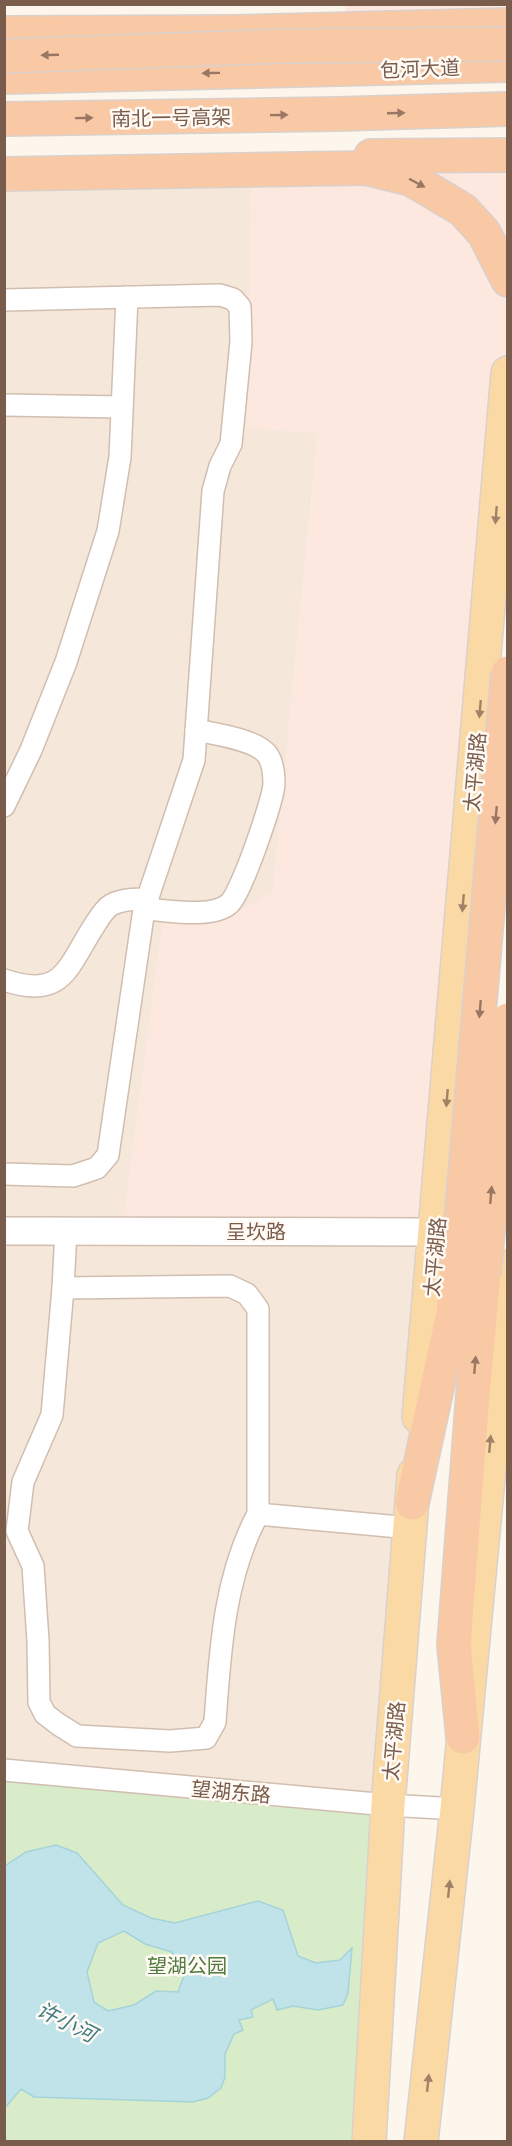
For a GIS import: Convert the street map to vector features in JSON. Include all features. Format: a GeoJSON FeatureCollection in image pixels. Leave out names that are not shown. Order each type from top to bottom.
{"type":"FeatureCollection","features":[{"type":"Feature","properties":{"kind":"highway"},"geometry":{"type":"LineString","coordinates":[[4,33],[236,32],[507,25]]}},
{"type":"Feature","properties":{"kind":"highway"},"geometry":{"type":"LineString","coordinates":[[236,32],[507,49]]}},
{"type":"Feature","properties":{"kind":"highway"},"geometry":{"type":"LineString","coordinates":[[4,56],[284,46],[507,44]]}},
{"type":"Feature","properties":{"kind":"highway","name":"包河大道"},"geometry":{"type":"LineString","coordinates":[[4,77],[507,65]]}},
{"type":"Feature","properties":{"kind":"highway","name":"南北一号高架"},"geometry":{"type":"LineString","coordinates":[[4,119],[507,110]]}},
{"type":"Feature","properties":{"kind":"highway"},"geometry":{"type":"LineString","coordinates":[[332,157],[507,130]]}},
{"type":"Feature","properties":{"kind":"highway"},"geometry":{"type":"LineString","coordinates":[[4,158],[507,155]]}},
{"type":"Feature","properties":{"kind":"highway"},"geometry":{"type":"LineString","coordinates":[[4,174],[366,168],[411,179],[463,210],[484,233],[507,280]]}},
{"type":"Feature","properties":{"kind":"highway"},"geometry":{"type":"LineString","coordinates":[[411,1516],[453,1314],[483,1270],[507,673]]}},
{"type":"Feature","properties":{"kind":"highway"},"geometry":{"type":"LineString","coordinates":[[463,1737],[454,1645],[483,1270],[507,1020]]}},
{"type":"Feature","properties":{"kind":"main road","name":"太平湖路"},"geometry":{"type":"LineString","coordinates":[[369,2142],[388,1805],[507,373]]}},
{"type":"Feature","properties":{"kind":"main road"},"geometry":{"type":"LineString","coordinates":[[421,2142],[463,1737]]}},
{"type":"Feature","properties":{"kind":"street"},"geometry":{"type":"LineString","coordinates":[[4,300],[220,295],[233,299],[240,307],[241,342],[231,444],[220,466],[213,491],[194,760],[146,904],[108,1155],[97,1168],[73,1176],[4,1174]]}},
{"type":"Feature","properties":{"kind":"street"},"geometry":{"type":"LineString","coordinates":[[4,806],[31,750],[66,662],[108,531],[120,457],[127,297]]}},
{"type":"Feature","properties":{"kind":"street"},"geometry":{"type":"LineString","coordinates":[[4,405],[122,407]]}},
{"type":"Feature","properties":{"kind":"street"},"geometry":{"type":"LineString","coordinates":[[4,980],[32,986],[48,986],[65,974],[91,930],[110,905],[130,899],[146,904],[210,913],[230,904],[243,881],[274,786],[273,766],[265,753],[248,743],[196,730]]}},
{"type":"Feature","properties":{"kind":"street","name":"呈坎路"},"geometry":{"type":"LineString","coordinates":[[4,1231],[436,1232],[507,1238]]}},
{"type":"Feature","properties":{"kind":"street"},"geometry":{"type":"LineString","coordinates":[[63,1288],[230,1286],[247,1294],[258,1310],[258,1514],[250,1529],[234,1574],[228,1604],[216,1722],[206,1738],[170,1741],[78,1736],[45,1714],[39,1702],[33,1566],[17,1531],[23,1482],[52,1415],[66,1231]]}},
{"type":"Feature","properties":{"kind":"street"},"geometry":{"type":"LineString","coordinates":[[258,1514],[411,1516]]}},
{"type":"Feature","properties":{"kind":"street","name":"望湖东路"},"geometry":{"type":"LineString","coordinates":[[4,1770],[388,1805],[457,1809]]}},
{"type":"Feature","properties":{"kind":"shaded area"},"geometry":{"type":"Polygon","coordinates":[[[345,5],[507,5],[507,25],[345,29],[345,5]]]}},
{"type":"Feature","properties":{"kind":"shaded area"},"geometry":{"type":"Polygon","coordinates":[[[507,155],[507,373],[436,1232],[122,1231],[163,918],[219,923],[273,892],[318,433],[247,428],[252,157],[507,155]]]}},
{"type":"Feature","properties":{"kind":"shaded area"},"geometry":{"type":"Polygon","coordinates":[[[252,157],[248,428],[318,432],[273,893],[219,923],[163,918],[436,1232],[388,1805],[5,1770],[4,158],[252,157]]]}},
{"type":"Feature","properties":{"kind":"green space","name":"望湖公园"},"geometry":{"type":"Polygon","coordinates":[[[4,1770],[388,1805],[369,2141],[5,2141],[4,1770]]]}},
{"type":"Feature","properties":{"kind":"water","name":"许小河"},"geometry":{"type":"Polygon","coordinates":[[[56,1845],[77,1853],[123,1905],[151,1918],[175,1923],[258,1901],[283,1910],[298,1956],[316,1963],[340,1960],[352,1948],[348,1993],[343,2005],[318,2010],[293,2006],[277,2010],[273,1999],[251,2010],[253,2017],[239,2020],[243,2030],[234,2034],[225,2054],[225,2077],[221,2088],[208,2098],[193,2102],[34,2097],[21,2089],[5,2108],[5,1866],[26,1852],[56,1845]],[[124,1931],[98,1943],[87,1972],[94,2002],[108,2011],[134,2005],[156,1991],[178,1992],[185,1973],[172,1952],[145,1944],[124,1931]]]}}]}
